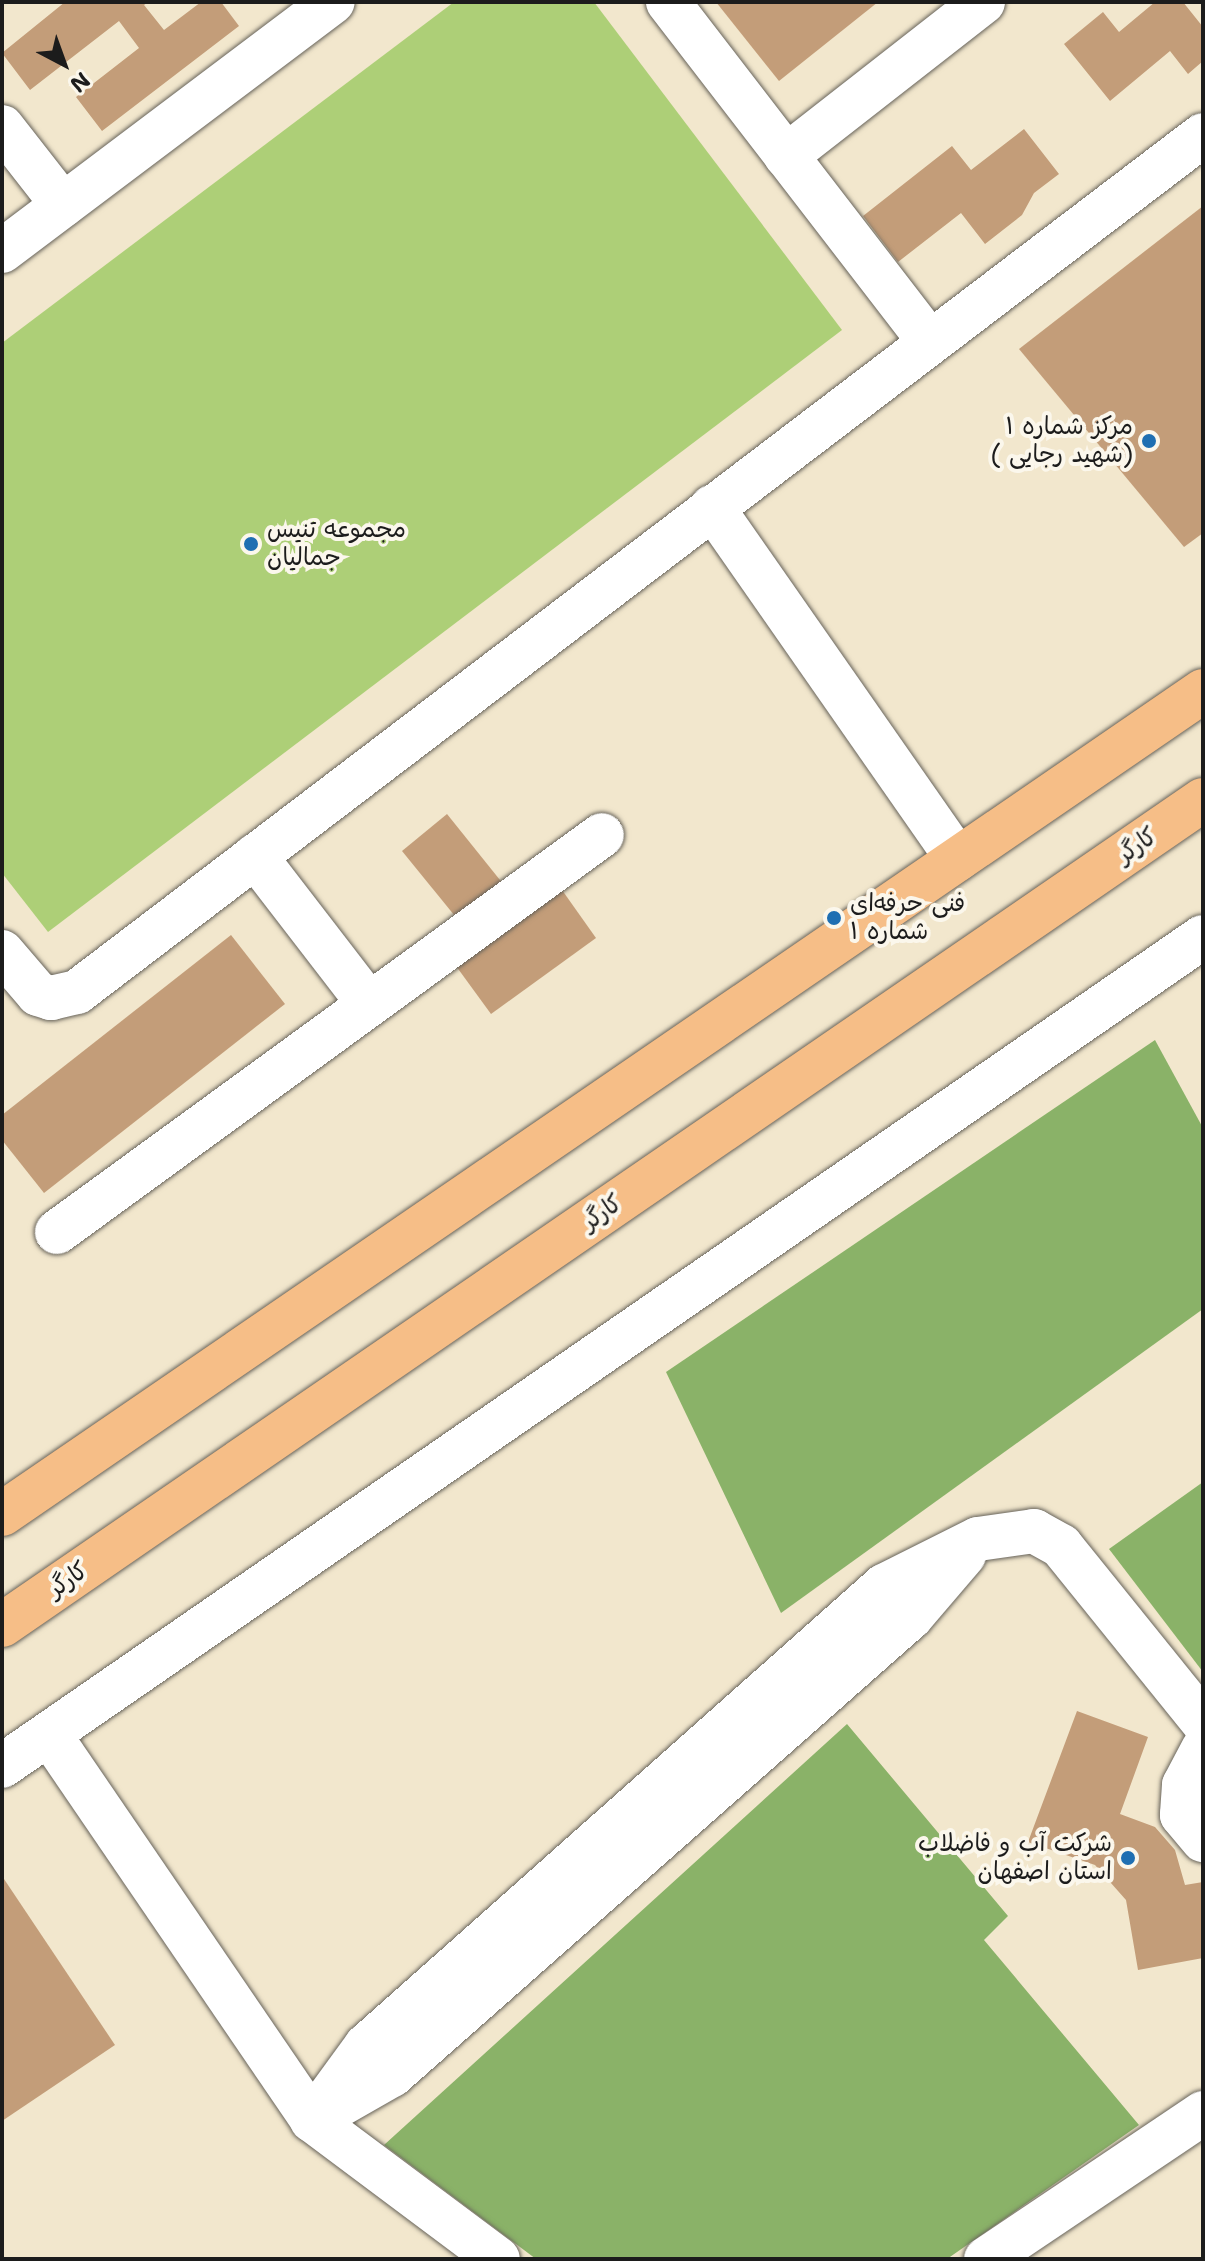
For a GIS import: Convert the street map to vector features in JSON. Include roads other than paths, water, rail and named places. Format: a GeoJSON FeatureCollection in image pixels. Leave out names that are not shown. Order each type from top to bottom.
{"type":"FeatureCollection","features":[{"type":"Feature","properties":{"kind":"main road"},"geometry":{"type":"LineString","coordinates":[[2,1514],[1203,691]]}},
{"type":"Feature","properties":{"kind":"main road","name":"کارگر"},"geometry":{"type":"LineString","coordinates":[[2,1625],[1203,800]]}},
{"type":"Feature","properties":{"kind":"lane"},"geometry":{"type":"LineString","coordinates":[[2,251],[333,2]]}},
{"type":"Feature","properties":{"kind":"lane"},"geometry":{"type":"LineString","coordinates":[[668,2],[930,342]]}},
{"type":"Feature","properties":{"kind":"lane"},"geometry":{"type":"LineString","coordinates":[[786,156],[983,2]]}},
{"type":"Feature","properties":{"kind":"lane"},"geometry":{"type":"LineString","coordinates":[[2,127],[63,205]]}},
{"type":"Feature","properties":{"kind":"lane"},"geometry":{"type":"LineString","coordinates":[[2,952],[38,994],[65,997],[1203,135]]}},
{"type":"Feature","properties":{"kind":"lane"},"geometry":{"type":"LineString","coordinates":[[712,507],[958,859]]}},
{"type":"Feature","properties":{"kind":"lane"},"geometry":{"type":"LineString","coordinates":[[57,1232],[602,835]]}},
{"type":"Feature","properties":{"kind":"lane"},"geometry":{"type":"LineString","coordinates":[[255,856],[369,1004]]}},
{"type":"Feature","properties":{"kind":"lane"},"geometry":{"type":"LineString","coordinates":[[2,1766],[1203,937]]}},
{"type":"Feature","properties":{"kind":"lane"},"geometry":{"type":"LineString","coordinates":[[312,2120],[366,2046],[884,1586],[978,1539],[1026,1530],[1061,1546],[1203,1722]]}},
{"type":"Feature","properties":{"kind":"lane"},"geometry":{"type":"LineString","coordinates":[[49,1734],[312,2120],[498,2259]]}},
{"type":"Feature","properties":{"kind":"lane"},"geometry":{"type":"LineString","coordinates":[[1203,1749],[1184,1785],[1182,1815],[1203,1840]]}},
{"type":"Feature","properties":{"kind":"lane"},"geometry":{"type":"LineString","coordinates":[[986,2259],[1203,2113]]}},
{"type":"Feature","properties":{"kind":"place","name":"مرکز شماره ۱ ( شهید رجایی)"},"geometry":{"type":"Point","coordinates":[1149,441]}},
{"type":"Feature","properties":{"kind":"place","name":"مجموعه تنیس جمالیان"},"geometry":{"type":"Point","coordinates":[251,544]}},
{"type":"Feature","properties":{"kind":"place","name":"فنی حرفه‌ای شماره ۱"},"geometry":{"type":"Point","coordinates":[834,918]}},
{"type":"Feature","properties":{"kind":"place","name":"شرکت آب و فاضلاب استان اصفهان"},"geometry":{"type":"Point","coordinates":[1128,1858]}}]}
